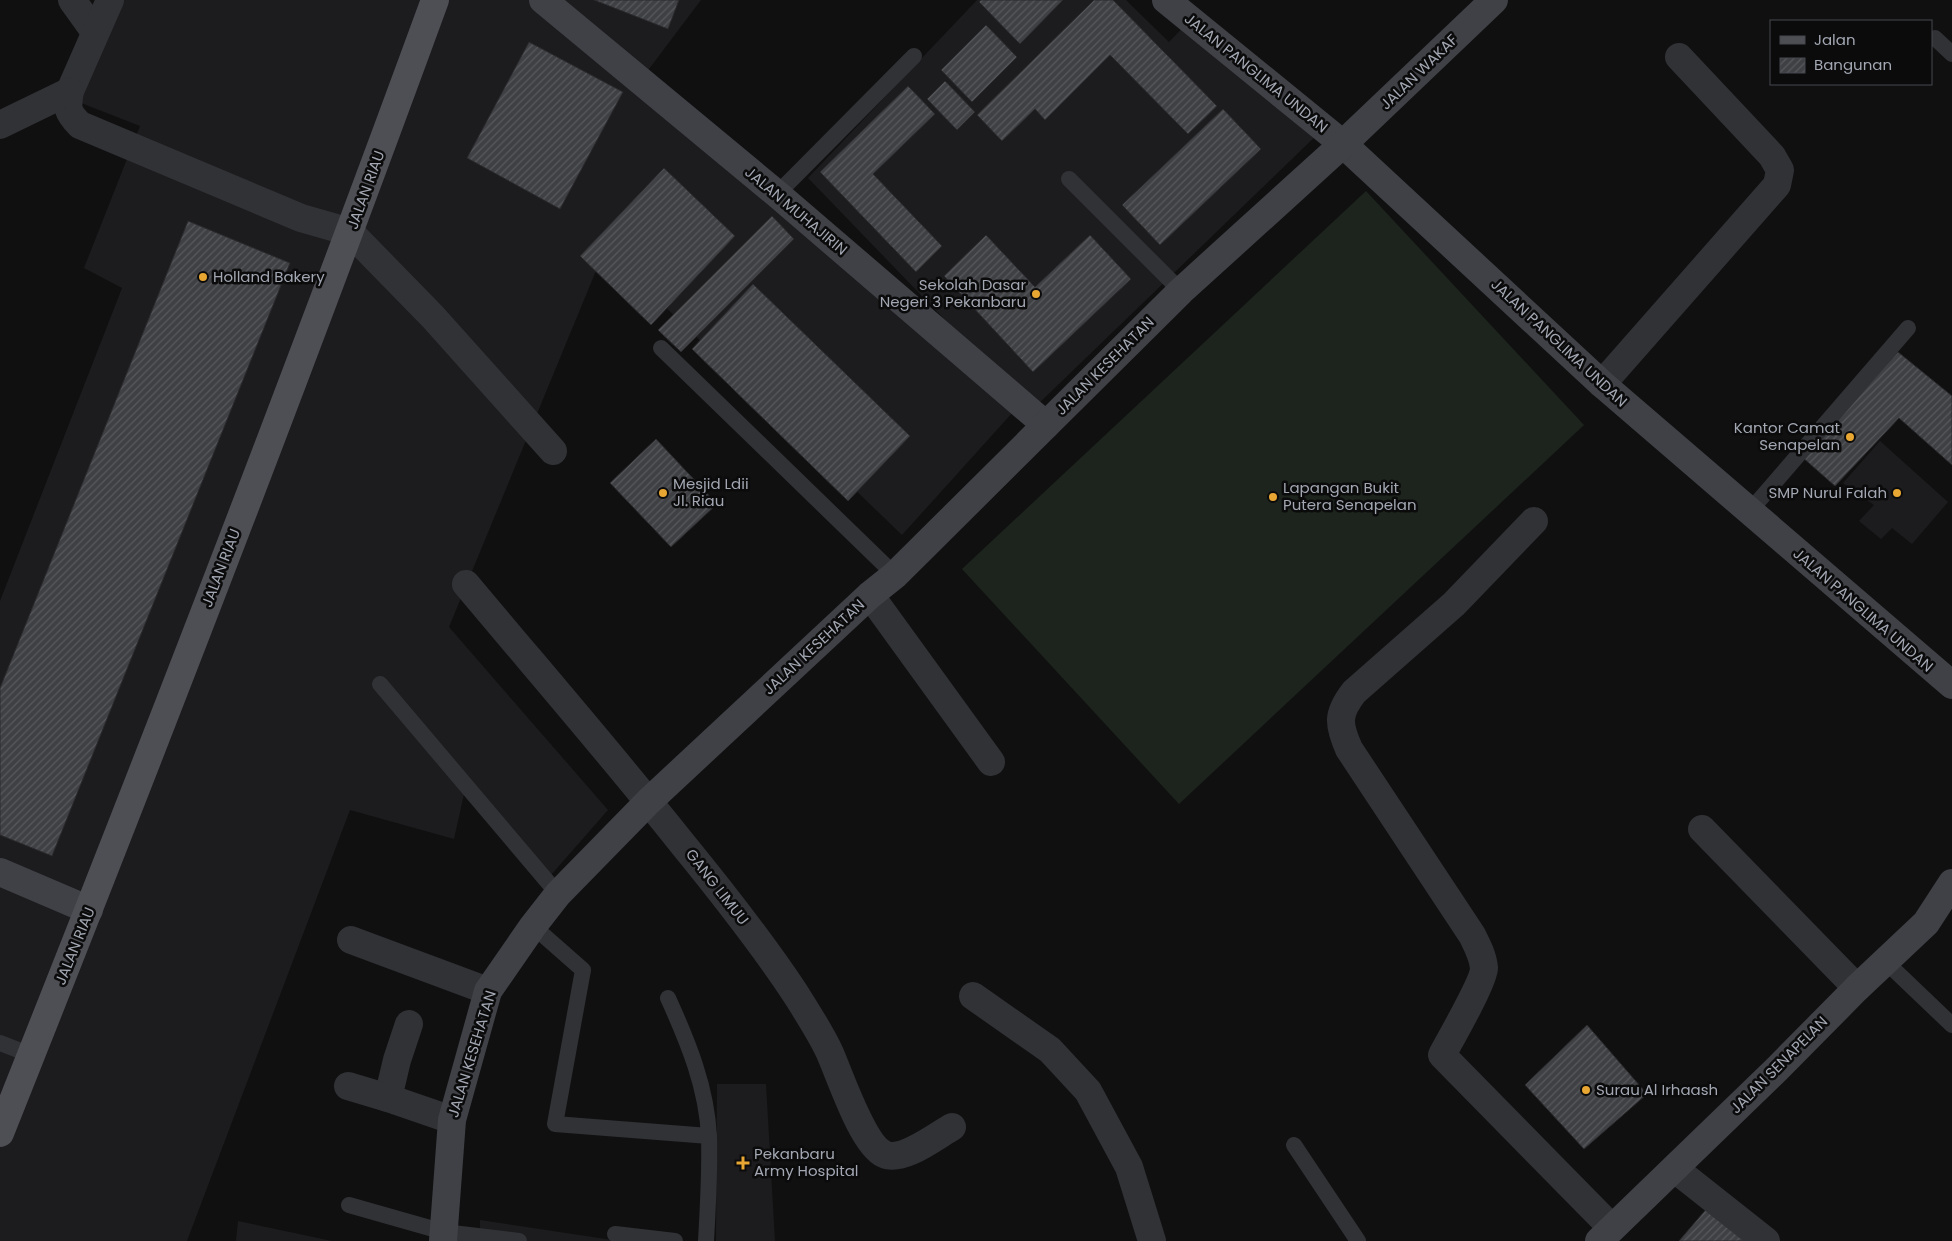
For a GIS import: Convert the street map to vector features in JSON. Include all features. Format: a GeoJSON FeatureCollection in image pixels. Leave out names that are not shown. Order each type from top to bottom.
{"type":"FeatureCollection","features":[{"type":"Feature","properties":{"kind":"main road","name":"JALAN RIAU"},"geometry":{"type":"LineString","coordinates":[[0,1133],[89,910],[350,232],[435,0]]}},
{"type":"Feature","properties":{"kind":"main road","name":"JALAN MUHAJIRIN"},"geometry":{"type":"LineString","coordinates":[[543,0],[777,194],[1046,425]]}},
{"type":"Feature","properties":{"kind":"main road","name":"JALAN PANGLIMA UNDAN"},"geometry":{"type":"LineString","coordinates":[[1166,0],[1343,144],[1602,384],[1949,688]]}},
{"type":"Feature","properties":{"kind":"main road","name":"JALAN WAKAF"},"geometry":{"type":"LineString","coordinates":[[1343,144],[1494,0]]}},
{"type":"Feature","properties":{"kind":"main road","name":"JALAN KESEHATAN"},"geometry":{"type":"LineString","coordinates":[[443,1236],[452,1120],[488,991],[533,926],[558,894],[648,801],[870,595],[895,575],[1181,291],[1343,144]]}},
{"type":"Feature","properties":{"kind":"main road"},"geometry":{"type":"LineString","coordinates":[[0,872],[89,910]]}},
{"type":"Feature","properties":{"kind":"main road","name":"JALAN SENAPELAN"},"geometry":{"type":"LineString","coordinates":[[1605,1234],[1926,923],[1952,883]]}},
{"type":"Feature","properties":{"kind":"main road"},"geometry":{"type":"LineString","coordinates":[[1926,923],[1952,908]]}},
{"type":"Feature","properties":{"kind":"street"},"geometry":{"type":"LineString","coordinates":[[72,0],[95,32]]}},
{"type":"Feature","properties":{"kind":"street"},"geometry":{"type":"LineString","coordinates":[[110,0],[70,91],[68,105],[70,115],[80,125],[301,218],[350,232],[433,317],[553,451]]}},
{"type":"Feature","properties":{"kind":"street"},"geometry":{"type":"LineString","coordinates":[[1602,384],[1777,185],[1780,170],[1772,156],[1679,57]]}},
{"type":"Feature","properties":{"kind":"street"},"geometry":{"type":"LineString","coordinates":[[0,125],[70,91]]}},
{"type":"Feature","properties":{"kind":"street"},"geometry":{"type":"LineString","coordinates":[[1534,521],[1454,604],[1354,692],[1346,702],[1341,715],[1341,731],[1349,748],[1472,935],[1481,954],[1484,969],[1442,1055],[1605,1234]]}},
{"type":"Feature","properties":{"kind":"street","name":"GANG LIMUU"},"geometry":{"type":"LineString","coordinates":[[466,584],[736,909],[795,994],[829,1050],[858,1121],[876,1148],[885,1155],[897,1157],[908,1153],[952,1127]]}},
{"type":"Feature","properties":{"kind":"street"},"geometry":{"type":"LineString","coordinates":[[870,595],[991,762]]}},
{"type":"Feature","properties":{"kind":"street"},"geometry":{"type":"LineString","coordinates":[[1702,829],[1857,988]]}},
{"type":"Feature","properties":{"kind":"street"},"geometry":{"type":"LineString","coordinates":[[351,940],[488,991]]}},
{"type":"Feature","properties":{"kind":"street"},"geometry":{"type":"LineString","coordinates":[[973,996],[1050,1050],[1088,1091],[1129,1167],[1152,1241]]}},
{"type":"Feature","properties":{"kind":"street"},"geometry":{"type":"LineString","coordinates":[[388,1098],[397,1060],[409,1024]]}},
{"type":"Feature","properties":{"kind":"street"},"geometry":{"type":"LineString","coordinates":[[348,1086],[452,1120]]}},
{"type":"Feature","properties":{"kind":"street"},"geometry":{"type":"LineString","coordinates":[[1675,1168],[1766,1241]]}},
{"type":"Feature","properties":{"kind":"lane"},"geometry":{"type":"LineString","coordinates":[[1934,38],[1952,54]]}},
{"type":"Feature","properties":{"kind":"lane"},"geometry":{"type":"LineString","coordinates":[[777,194],[914,56]]}},
{"type":"Feature","properties":{"kind":"lane"},"geometry":{"type":"LineString","coordinates":[[1069,178],[1181,291]]}},
{"type":"Feature","properties":{"kind":"lane"},"geometry":{"type":"LineString","coordinates":[[1749,512],[1908,328]]}},
{"type":"Feature","properties":{"kind":"lane"},"geometry":{"type":"LineString","coordinates":[[661,348],[895,575]]}},
{"type":"Feature","properties":{"kind":"lane"},"geometry":{"type":"LineString","coordinates":[[380,684],[558,894]]}},
{"type":"Feature","properties":{"kind":"lane"},"geometry":{"type":"LineString","coordinates":[[533,926],[584,970],[555,1124],[709,1136]]}},
{"type":"Feature","properties":{"kind":"lane"},"geometry":{"type":"LineString","coordinates":[[1886,962],[1952,1025]]}},
{"type":"Feature","properties":{"kind":"lane"},"geometry":{"type":"LineString","coordinates":[[668,998],[689,1043],[702,1089],[709,1136],[706,1241]]}},
{"type":"Feature","properties":{"kind":"lane"},"geometry":{"type":"LineString","coordinates":[[0,1043],[31,1055]]}},
{"type":"Feature","properties":{"kind":"lane"},"geometry":{"type":"LineString","coordinates":[[1294,1145],[1358,1241]]}},
{"type":"Feature","properties":{"kind":"lane"},"geometry":{"type":"LineString","coordinates":[[349,1205],[443,1236],[518,1241]]}},
{"type":"Feature","properties":{"kind":"lane"},"geometry":{"type":"LineString","coordinates":[[615,1234],[675,1241]]}},
{"type":"Feature","properties":{"kind":"shaded area"},"geometry":{"type":"Polygon","coordinates":[[[111,0],[701,0],[646,73],[1022,402],[902,535],[605,249],[449,627],[608,810],[551,875],[464,794],[454,839],[350,810],[187,1241],[0,1241],[0,601],[122,288],[84,268],[140,126],[71,99],[111,0]]]}},
{"type":"Feature","properties":{"kind":"shaded area","name":"Sekolah Dasar Negeri 3 Pekanbaru"},"geometry":{"type":"Polygon","coordinates":[[[977,0],[1126,0],[1169,42],[1194,16],[1320,132],[1032,410],[808,178],[977,0]]]}},
{"type":"Feature","properties":{"kind":"shaded area","name":"Lapangan Bukit Putera Senapelan"},"geometry":{"type":"Polygon","coordinates":[[[1366,191],[1584,425],[1179,804],[962,569],[1366,191]]]}},
{"type":"Feature","properties":{"kind":"shaded area","name":"SMP Nurul Falah"},"geometry":{"type":"Polygon","coordinates":[[[1880,441],[1948,502],[1912,544],[1892,528],[1881,539],[1859,521],[1874,505],[1843,483],[1880,441]]]}},
{"type":"Feature","properties":{"kind":"shaded area","name":"Pekanbaru Army Hospital"},"geometry":{"type":"Polygon","coordinates":[[[717,1084],[766,1084],[775,1241],[716,1241],[717,1084]]]}},
{"type":"Feature","properties":{"kind":"shaded area"},"geometry":{"type":"Polygon","coordinates":[[[480,1220],[619,1241],[480,1241],[480,1220]]]}},
{"type":"Feature","properties":{"kind":"shaded area"},"geometry":{"type":"Polygon","coordinates":[[[238,1221],[332,1241],[236,1241],[238,1221]]]}},
{"type":"Feature","properties":{"kind":"building"},"geometry":{"type":"Polygon","coordinates":[[[594,0],[679,0],[668,29],[594,0]]]}},
{"type":"Feature","properties":{"kind":"building"},"geometry":{"type":"Polygon","coordinates":[[[981,0],[1063,0],[1020,44],[979,2],[981,0]]]}},
{"type":"Feature","properties":{"kind":"building"},"geometry":{"type":"Polygon","coordinates":[[[1094,0],[1113,0],[1217,106],[1188,134],[1110,55],[1045,120],[1035,109],[1002,141],[977,115],[1094,0]]]}},
{"type":"Feature","properties":{"kind":"building"},"geometry":{"type":"Polygon","coordinates":[[[986,25],[1017,57],[972,102],[941,70],[986,25]]]}},
{"type":"Feature","properties":{"kind":"building"},"geometry":{"type":"Polygon","coordinates":[[[529,42],[623,92],[560,209],[467,158],[529,42]]]}},
{"type":"Feature","properties":{"kind":"building"},"geometry":{"type":"Polygon","coordinates":[[[945,81],[975,112],[957,130],[927,99],[945,81]]]}},
{"type":"Feature","properties":{"kind":"building"},"geometry":{"type":"Polygon","coordinates":[[[908,86],[935,114],[873,174],[942,246],[916,272],[820,172],[908,86]]]}},
{"type":"Feature","properties":{"kind":"building"},"geometry":{"type":"Polygon","coordinates":[[[1223,109],[1261,149],[1160,245],[1122,205],[1223,109]]]}},
{"type":"Feature","properties":{"kind":"building"},"geometry":{"type":"Polygon","coordinates":[[[664,168],[735,236],[651,325],[580,256],[664,168]]]}},
{"type":"Feature","properties":{"kind":"building"},"geometry":{"type":"Polygon","coordinates":[[[772,216],[794,239],[681,352],[658,330],[772,216]]]}},
{"type":"Feature","properties":{"kind":"building"},"geometry":{"type":"Polygon","coordinates":[[[188,221],[290,263],[52,856],[0,835],[0,688],[188,221]]]}},
{"type":"Feature","properties":{"kind":"building"},"geometry":{"type":"Polygon","coordinates":[[[986,235],[1035,287],[1090,235],[1131,279],[1033,372],[944,276],[986,235]]]}},
{"type":"Feature","properties":{"kind":"building"},"geometry":{"type":"Polygon","coordinates":[[[753,284],[910,436],[848,501],[692,349],[753,284]]]}},
{"type":"Feature","properties":{"kind":"building","name":"Kantor Camat Senapelan"},"geometry":{"type":"Polygon","coordinates":[[[1898,352],[1952,396],[1952,465],[1899,418],[1835,486],[1801,456],[1898,352]]]}},
{"type":"Feature","properties":{"kind":"building","name":"Mesjid Ldii Jl. Riau"},"geometry":{"type":"Polygon","coordinates":[[[656,439],[717,504],[671,547],[610,483],[656,439]]]}},
{"type":"Feature","properties":{"kind":"building","name":"Surau Al Irhaash"},"geometry":{"type":"Polygon","coordinates":[[[1587,1025],[1647,1094],[1584,1149],[1525,1085],[1587,1025]]]}},
{"type":"Feature","properties":{"kind":"building"},"geometry":{"type":"Polygon","coordinates":[[[1709,1206],[1750,1241],[1679,1241],[1709,1206]]]}},
{"type":"Feature","properties":{"kind":"place","name":"Holland Bakery"},"geometry":{"type":"Point","coordinates":[203,277]}},
{"type":"Feature","properties":{"kind":"place","name":"Sekolah Dasar Negeri 3 Pekanbaru"},"geometry":{"type":"Point","coordinates":[1036,294]}},
{"type":"Feature","properties":{"kind":"place","name":"Kantor Camat Senapelan"},"geometry":{"type":"Point","coordinates":[1850,437]}},
{"type":"Feature","properties":{"kind":"place","name":"Mesjid Ldii Jl. Riau"},"geometry":{"type":"Point","coordinates":[663,493]}},
{"type":"Feature","properties":{"kind":"place","name":"SMP Nurul Falah"},"geometry":{"type":"Point","coordinates":[1897,493]}},
{"type":"Feature","properties":{"kind":"place","name":"Lapangan Bukit Putera Senapelan"},"geometry":{"type":"Point","coordinates":[1273,497]}},
{"type":"Feature","properties":{"kind":"place","name":"Surau Al Irhaash"},"geometry":{"type":"Point","coordinates":[1586,1090]}},
{"type":"Feature","properties":{"kind":"place","name":"Pekanbaru Army Hospital"},"geometry":{"type":"Point","coordinates":[743,1163]}}]}
